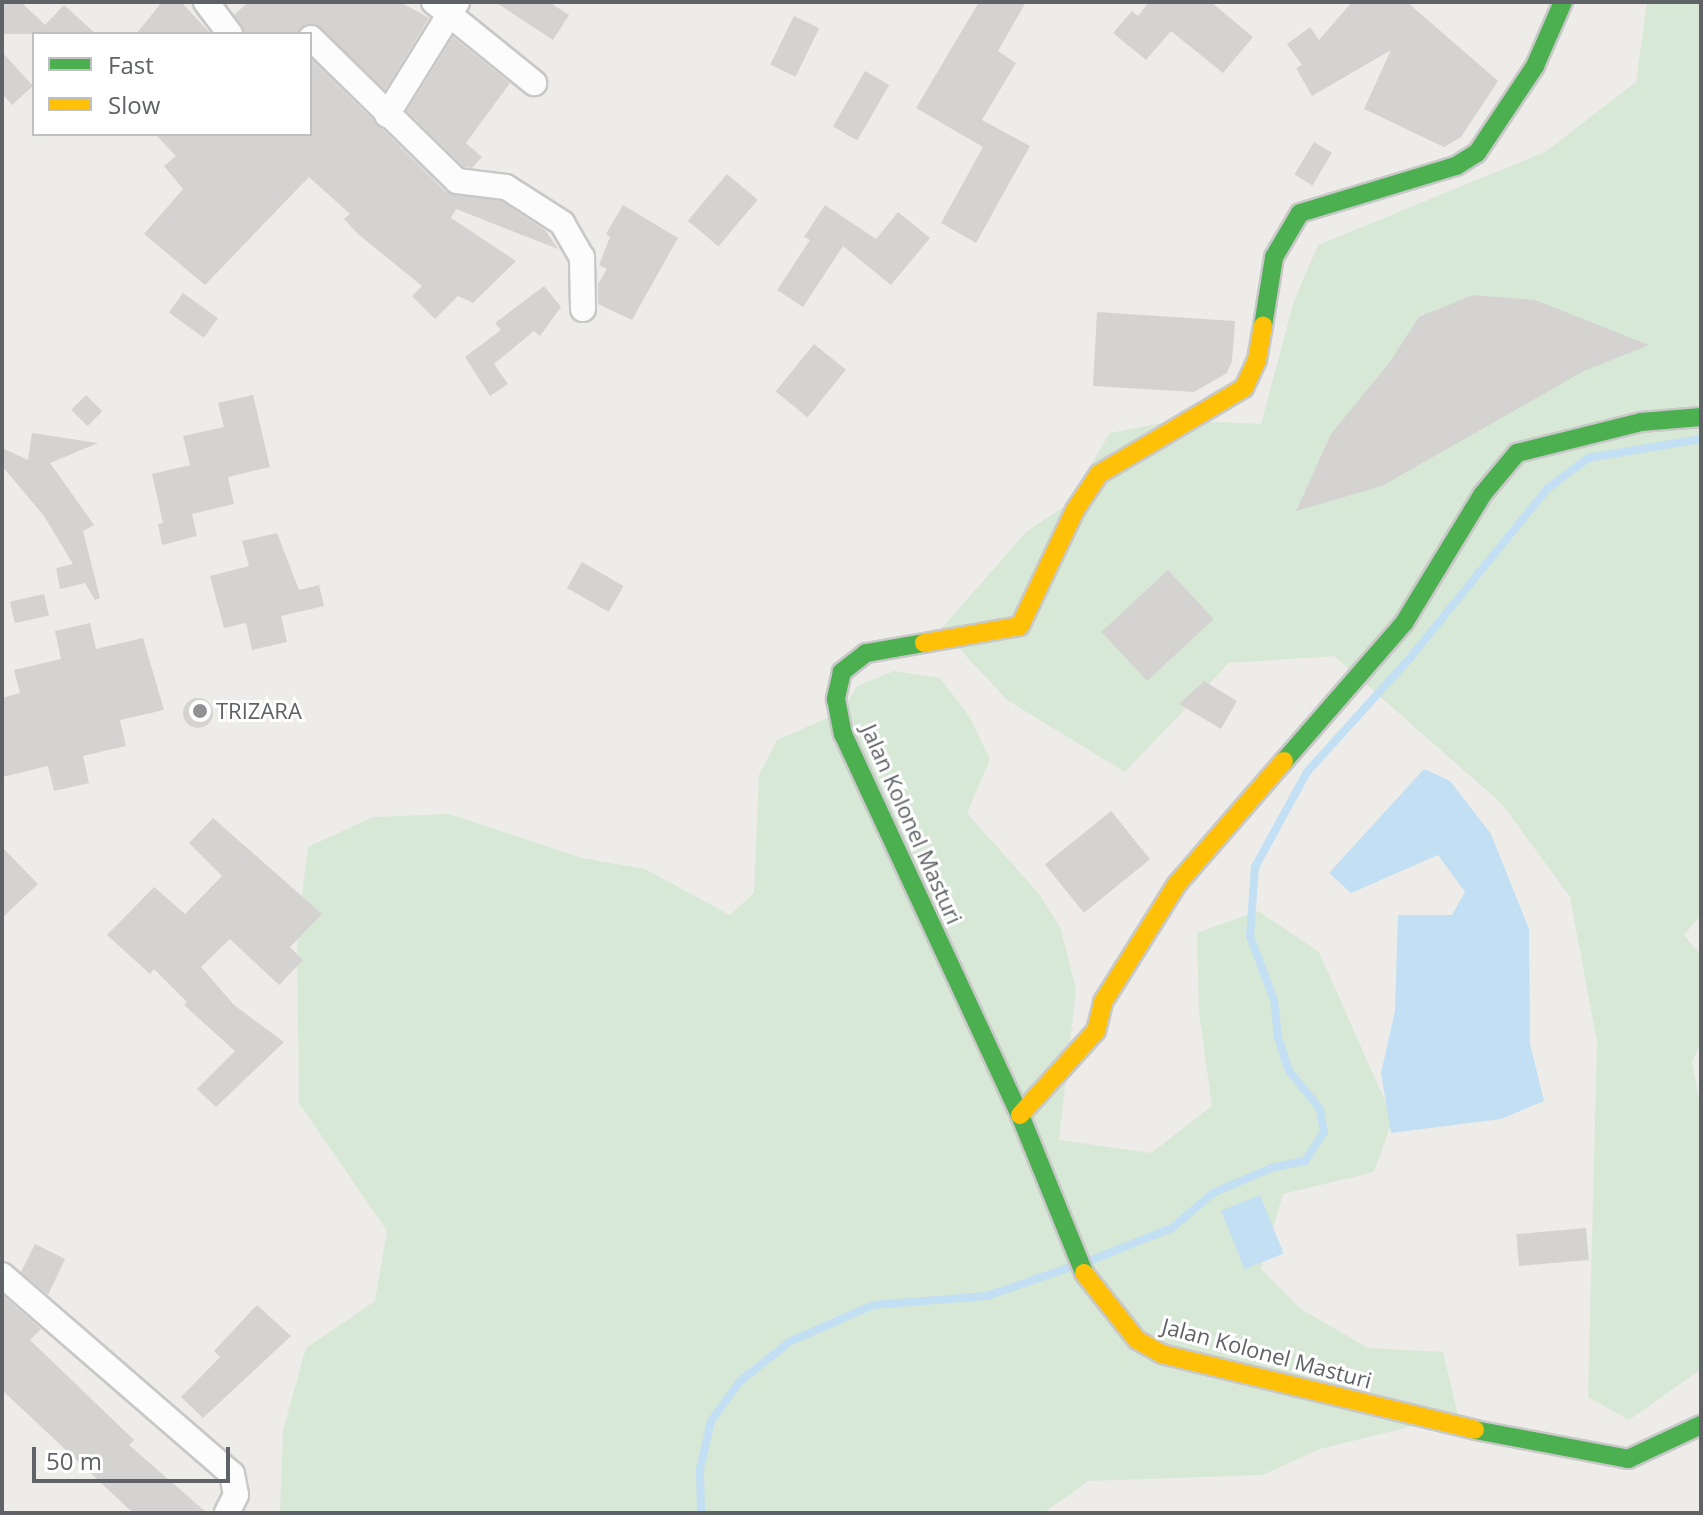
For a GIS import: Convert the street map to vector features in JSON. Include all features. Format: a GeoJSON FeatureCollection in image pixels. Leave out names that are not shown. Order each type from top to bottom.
{"type":"FeatureCollection","features":[{"type":"Feature","properties":{"kind":"main road","name":"Jalan Kolonel Masturi"},"geometry":{"type":"LineString","coordinates":[[1563,2],[1535,66],[1477,153],[1456,166],[1300,213],[1274,257],[1257,360],[1244,388],[1099,474],[1075,510],[1020,626],[866,653],[842,672],[836,699],[843,734],[1020,1115],[1073,1253],[1094,1292],[1137,1340],[1162,1354],[1514,1440],[1628,1459],[1701,1425]]}},
{"type":"Feature","properties":{"kind":"main road"},"geometry":{"type":"LineString","coordinates":[[1020,1115],[1072,1063],[1096,1031],[1103,1002],[1177,884],[1404,623],[1482,495],[1517,453],[1628,425],[1701,417]]}},
{"type":"Feature","properties":{"kind":"street"},"geometry":{"type":"LineString","coordinates":[[206,2],[228,32]]}},
{"type":"Feature","properties":{"kind":"street"},"geometry":{"type":"LineString","coordinates":[[387,115],[447,7],[534,83]]}},
{"type":"Feature","properties":{"kind":"street"},"geometry":{"type":"LineString","coordinates":[[312,39],[457,181],[506,187],[562,223],[582,257],[583,309]]}},
{"type":"Feature","properties":{"kind":"street"},"geometry":{"type":"LineString","coordinates":[[2,1275],[232,1474],[236,1495],[227,1513]]}},
{"type":"Feature","properties":{"kind":"green space"},"geometry":{"type":"Polygon","coordinates":[[[1647,2],[1701,2],[1701,915],[1684,935],[1701,955],[1701,1043],[1692,1061],[1701,1110],[1701,1369],[1629,1420],[1588,1397],[1597,1042],[1570,897],[1502,804],[1334,656],[1229,663],[1125,772],[1007,700],[941,629],[1026,532],[1066,505],[1110,433],[1177,420],[1261,424],[1294,301],[1318,245],[1545,152],[1636,82],[1647,2]]]}},
{"type":"Feature","properties":{"kind":"green space"},"geometry":{"type":"Polygon","coordinates":[[[894,671],[940,678],[969,716],[990,759],[967,813],[1039,894],[1061,929],[1076,989],[1059,1140],[1151,1153],[1212,1106],[1199,1012],[1197,933],[1258,911],[1319,952],[1393,1119],[1374,1172],[1283,1194],[1261,1269],[1301,1309],[1368,1348],[1443,1352],[1458,1415],[1320,1449],[1262,1475],[1089,1481],[1043,1513],[280,1513],[283,1430],[306,1348],[375,1301],[387,1231],[299,1103],[297,936],[308,847],[373,817],[449,814],[582,858],[645,869],[730,915],[754,893],[759,775],[777,740],[841,712],[857,686],[894,671]]]}},
{"type":"Feature","properties":{"kind":"water"},"geometry":{"type":"Polygon","coordinates":[[[1424,769],[1450,781],[1491,834],[1529,929],[1530,1044],[1544,1101],[1501,1119],[1391,1133],[1381,1073],[1395,1011],[1398,915],[1452,915],[1465,892],[1438,855],[1351,893],[1329,873],[1424,769]]]}},
{"type":"Feature","properties":{"kind":"water"},"geometry":{"type":"Polygon","coordinates":[[[1260,1195],[1284,1253],[1245,1269],[1221,1211],[1260,1195]]]}},
{"type":"Feature","properties":{"kind":"building"},"geometry":{"type":"Polygon","coordinates":[[[2,2],[21,2],[45,25],[64,5],[94,32],[32,32],[2,34],[2,2]]]}},
{"type":"Feature","properties":{"kind":"building"},"geometry":{"type":"Polygon","coordinates":[[[162,2],[181,2],[209,32],[138,32],[162,2]]]}},
{"type":"Feature","properties":{"kind":"building"},"geometry":{"type":"Polygon","coordinates":[[[248,2],[400,2],[429,18],[385,90],[315,24],[306,24],[299,32],[244,32],[234,15],[248,2]]]}},
{"type":"Feature","properties":{"kind":"building"},"geometry":{"type":"Polygon","coordinates":[[[495,2],[549,2],[569,15],[553,40],[495,2]]]}},
{"type":"Feature","properties":{"kind":"building"},"geometry":{"type":"Polygon","coordinates":[[[979,2],[1026,2],[998,51],[1016,63],[982,120],[1030,146],[976,243],[941,223],[983,147],[916,108],[979,2]]]}},
{"type":"Feature","properties":{"kind":"building"},"geometry":{"type":"Polygon","coordinates":[[[1149,2],[1211,2],[1253,37],[1223,73],[1171,31],[1146,60],[1113,33],[1132,11],[1138,16],[1149,2]]]}},
{"type":"Feature","properties":{"kind":"building"},"geometry":{"type":"Polygon","coordinates":[[[1352,2],[1407,2],[1498,81],[1461,137],[1444,147],[1364,109],[1391,50],[1312,96],[1296,68],[1302,65],[1287,44],[1310,27],[1319,40],[1352,2]]]}},
{"type":"Feature","properties":{"kind":"building"},"geometry":{"type":"Polygon","coordinates":[[[794,16],[819,28],[795,77],[770,65],[794,16]]]}},
{"type":"Feature","properties":{"kind":"building"},"geometry":{"type":"Polygon","coordinates":[[[453,37],[510,83],[466,143],[482,157],[472,168],[464,167],[407,111],[453,37]]]}},
{"type":"Feature","properties":{"kind":"building"},"geometry":{"type":"Polygon","coordinates":[[[2,52],[32,87],[12,105],[2,94],[2,52]]]}},
{"type":"Feature","properties":{"kind":"building"},"geometry":{"type":"Polygon","coordinates":[[[312,60],[446,192],[501,201],[546,231],[558,249],[456,209],[451,218],[516,261],[473,303],[458,296],[435,319],[412,296],[422,286],[358,234],[344,219],[350,214],[309,177],[205,285],[144,234],[183,189],[164,166],[176,156],[157,136],[312,136],[312,60]]]}},
{"type":"Feature","properties":{"kind":"building"},"geometry":{"type":"Polygon","coordinates":[[[865,71],[889,85],[857,140],[833,126],[865,71]]]}},
{"type":"Feature","properties":{"kind":"building"},"geometry":{"type":"Polygon","coordinates":[[[1314,142],[1332,153],[1312,185],[1294,175],[1314,142]]]}},
{"type":"Feature","properties":{"kind":"building"},"geometry":{"type":"Polygon","coordinates":[[[727,174],[758,200],[718,246],[688,221],[727,174]]]}},
{"type":"Feature","properties":{"kind":"building"},"geometry":{"type":"Polygon","coordinates":[[[623,205],[678,238],[632,320],[598,304],[598,284],[607,269],[599,265],[610,237],[606,234],[623,205]]]}},
{"type":"Feature","properties":{"kind":"building"},"geometry":{"type":"Polygon","coordinates":[[[825,205],[876,239],[898,212],[930,238],[891,285],[843,246],[803,307],[777,290],[810,240],[804,237],[825,205]]]}},
{"type":"Feature","properties":{"kind":"building"},"geometry":{"type":"Polygon","coordinates":[[[544,286],[561,307],[540,336],[534,331],[494,364],[508,384],[490,396],[465,357],[501,330],[495,323],[544,286]]]}},
{"type":"Feature","properties":{"kind":"building"},"geometry":{"type":"Polygon","coordinates":[[[183,293],[218,318],[204,338],[169,312],[183,293]]]}},
{"type":"Feature","properties":{"kind":"building"},"geometry":{"type":"Polygon","coordinates":[[[1473,295],[1535,300],[1649,345],[1584,371],[1382,486],[1296,511],[1331,434],[1389,363],[1419,317],[1473,295]]]}},
{"type":"Feature","properties":{"kind":"building"},"geometry":{"type":"Polygon","coordinates":[[[1097,312],[1235,321],[1232,361],[1227,373],[1194,392],[1093,386],[1097,312]]]}},
{"type":"Feature","properties":{"kind":"building"},"geometry":{"type":"Polygon","coordinates":[[[814,344],[846,370],[807,417],[776,391],[814,344]]]}},
{"type":"Feature","properties":{"kind":"building"},"geometry":{"type":"Polygon","coordinates":[[[86,395],[102,411],[87,426],[71,410],[86,395]]]}},
{"type":"Feature","properties":{"kind":"building"},"geometry":{"type":"Polygon","coordinates":[[[253,395],[270,467],[228,477],[234,504],[192,514],[197,536],[162,545],[158,524],[163,523],[152,474],[190,465],[183,436],[224,427],[218,403],[253,395]]]}},
{"type":"Feature","properties":{"kind":"building"},"geometry":{"type":"Polygon","coordinates":[[[32,433],[98,443],[50,463],[94,525],[83,531],[100,598],[95,600],[85,583],[60,589],[56,568],[73,564],[44,516],[2,466],[2,448],[28,460],[32,433]]]}},
{"type":"Feature","properties":{"kind":"building"},"geometry":{"type":"Polygon","coordinates":[[[277,533],[299,590],[319,585],[324,606],[281,616],[287,642],[252,650],[246,623],[224,628],[210,576],[249,566],[242,541],[277,533]]]}},
{"type":"Feature","properties":{"kind":"building"},"geometry":{"type":"Polygon","coordinates":[[[582,562],[624,586],[609,612],[567,588],[582,562]]]}},
{"type":"Feature","properties":{"kind":"building"},"geometry":{"type":"Polygon","coordinates":[[[1168,570],[1214,619],[1147,681],[1101,632],[1168,570]]]}},
{"type":"Feature","properties":{"kind":"building"},"geometry":{"type":"Polygon","coordinates":[[[44,594],[49,615],[15,623],[10,602],[44,594]]]}},
{"type":"Feature","properties":{"kind":"building"},"geometry":{"type":"Polygon","coordinates":[[[90,623],[96,649],[143,638],[164,710],[120,720],[126,746],[83,756],[89,783],[54,791],[48,766],[2,777],[2,698],[20,693],[14,670],[61,659],[55,631],[90,623]]]}},
{"type":"Feature","properties":{"kind":"building"},"geometry":{"type":"Polygon","coordinates":[[[1204,681],[1237,701],[1221,729],[1179,704],[1204,681]]]}},
{"type":"Feature","properties":{"kind":"building","name":"TRIZARA"},"geometry":{"type":"Polygon","coordinates":[[[198,698],[209,702],[213,713],[209,724],[198,728],[187,724],[183,713],[187,702],[198,698]]]}},
{"type":"Feature","properties":{"kind":"building"},"geometry":{"type":"Polygon","coordinates":[[[1111,811],[1150,859],[1084,913],[1045,864],[1111,811]]]}},
{"type":"Feature","properties":{"kind":"building"},"geometry":{"type":"Polygon","coordinates":[[[213,818],[322,914],[290,947],[303,960],[279,985],[230,939],[201,967],[234,1005],[284,1042],[216,1107],[197,1089],[235,1051],[184,1005],[187,1002],[154,969],[150,974],[107,935],[154,887],[185,914],[222,876],[189,843],[213,818]]]}},
{"type":"Feature","properties":{"kind":"building"},"geometry":{"type":"Polygon","coordinates":[[[2,847],[38,884],[2,918],[2,847]]]}},
{"type":"Feature","properties":{"kind":"building"},"geometry":{"type":"Polygon","coordinates":[[[1586,1228],[1589,1260],[1519,1266],[1516,1234],[1586,1228]]]}},
{"type":"Feature","properties":{"kind":"building"},"geometry":{"type":"Polygon","coordinates":[[[35,1244],[65,1259],[48,1295],[21,1272],[35,1244]]]}},
{"type":"Feature","properties":{"kind":"building"},"geometry":{"type":"Polygon","coordinates":[[[2,1295],[41,1329],[30,1340],[134,1440],[129,1445],[207,1513],[133,1513],[2,1390],[2,1295]]]}},
{"type":"Feature","properties":{"kind":"building"},"geometry":{"type":"Polygon","coordinates":[[[257,1305],[291,1336],[203,1418],[181,1397],[220,1357],[214,1351],[257,1305]]]}},
{"type":"Feature","properties":{"kind":"waterway"},"geometry":{"type":"LineString","coordinates":[[1089,1261],[1172,1228],[1213,1193],[1271,1168],[1305,1161],[1324,1132],[1320,1109],[1289,1071],[1278,1037],[1274,1000],[1250,936],[1255,867],[1307,772],[1409,659],[1547,489],[1588,458],[1701,439]]}},
{"type":"Feature","properties":{"kind":"waterway"},"geometry":{"type":"LineString","coordinates":[[701,1513],[700,1469],[711,1421],[740,1381],[791,1341],[873,1305],[987,1296],[1068,1268]]}},
{"type":"Feature","properties":{"kind":"traffic: fast"},"geometry":{"type":"LineString","coordinates":[[1263,326],[1274,257],[1300,213],[1456,166],[1477,153],[1535,66],[1563,2]]}},
{"type":"Feature","properties":{"kind":"traffic: fast"},"geometry":{"type":"LineString","coordinates":[[1284,761],[1404,623],[1482,495],[1517,453],[1641,422],[1701,417]]}},
{"type":"Feature","properties":{"kind":"traffic: fast"},"geometry":{"type":"LineString","coordinates":[[924,643],[866,653],[842,672],[836,699],[843,734],[1020,1115],[1084,1273]]}},
{"type":"Feature","properties":{"kind":"traffic: fast"},"geometry":{"type":"LineString","coordinates":[[1475,1430],[1628,1459],[1701,1425]]}},
{"type":"Feature","properties":{"kind":"traffic: slow"},"geometry":{"type":"LineString","coordinates":[[924,643],[1020,626],[1075,510],[1099,474],[1244,388],[1257,360],[1263,326]]}},
{"type":"Feature","properties":{"kind":"traffic: slow"},"geometry":{"type":"LineString","coordinates":[[1020,1115],[1096,1031],[1103,1002],[1177,884],[1284,761]]}},
{"type":"Feature","properties":{"kind":"traffic: slow"},"geometry":{"type":"LineString","coordinates":[[1084,1273],[1137,1340],[1162,1354],[1475,1430]]}},
{"type":"Feature","properties":{"kind":"place","name":"TRIZARA"},"geometry":{"type":"Point","coordinates":[200,711]}}]}
